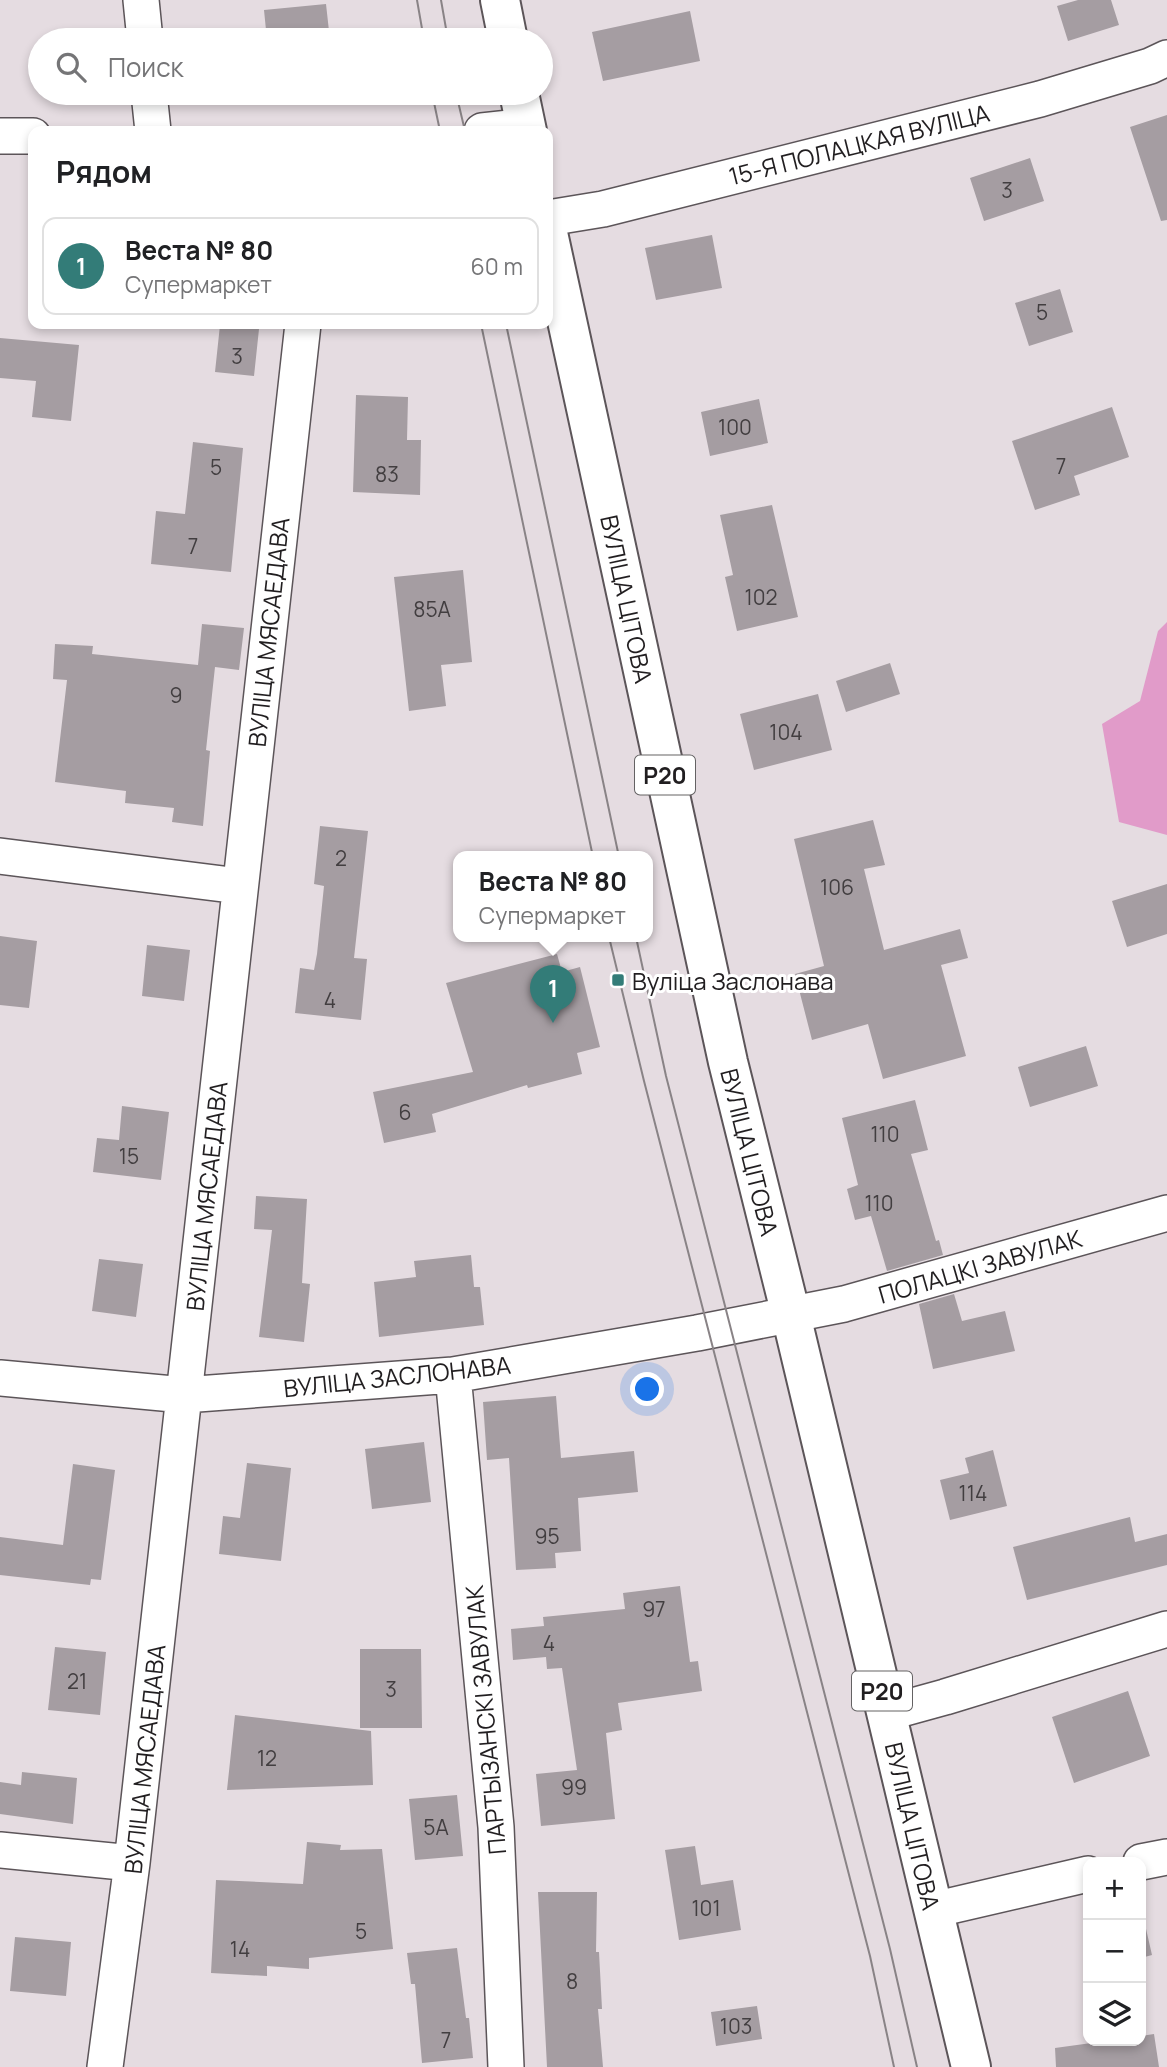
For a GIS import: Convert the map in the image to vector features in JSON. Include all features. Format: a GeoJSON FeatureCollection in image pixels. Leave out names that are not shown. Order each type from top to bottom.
{"type":"FeatureCollection","features":[{"type":"Feature","properties":{"kind":"main road"},"geometry":{"type":"LineString","coordinates":[[500,0],[506,28]]}},
{"type":"Feature","properties":{"kind":"main road","name":"ВУЛІЦА ЦІТОВА"},"geometry":{"type":"LineString","coordinates":[[553,256],[728,1062],[971,2067]]}},
{"type":"Feature","properties":{"kind":"street"},"geometry":{"type":"LineString","coordinates":[[141,0],[144,28]]}},
{"type":"Feature","properties":{"kind":"street","name":"15-Я ПОЛАЦКАЯ ВУЛІЦА"},"geometry":{"type":"LineString","coordinates":[[553,217],[603,209],[1040,99],[1150,66],[1167,58]]}},
{"type":"Feature","properties":{"kind":"street"},"geometry":{"type":"LineString","coordinates":[[150,105],[152,126]]}},
{"type":"Feature","properties":{"kind":"street"},"geometry":{"type":"LineString","coordinates":[[497,126],[524,117]]}},
{"type":"Feature","properties":{"kind":"street"},"geometry":{"type":"LineString","coordinates":[[0,136],[28,136]]}},
{"type":"Feature","properties":{"kind":"street","name":"ВУЛІЦА МЯСАЕДАВА"},"geometry":{"type":"LineString","coordinates":[[105,2067],[132,1863],[302,329]]}},
{"type":"Feature","properties":{"kind":"street"},"geometry":{"type":"LineString","coordinates":[[0,856],[239,886]]}},
{"type":"Feature","properties":{"kind":"street","name":"ПОЛАЦКІ ЗАВУЛАК"},"geometry":{"type":"LineString","coordinates":[[791,1315],[844,1304],[1167,1213]]}},
{"type":"Feature","properties":{"kind":"street","name":"ВУЛІЦА ЗАСЛОНАВА"},"geometry":{"type":"LineString","coordinates":[[0,1378],[184,1395],[453,1375],[791,1315]]}},
{"type":"Feature","properties":{"kind":"street","name":"ПАРТЫЗАНСКІ ЗАВУЛАК"},"geometry":{"type":"LineString","coordinates":[[453,1375],[496,1827],[506,2067]]}},
{"type":"Feature","properties":{"kind":"street"},"geometry":{"type":"LineString","coordinates":[[887,1713],[1167,1629]]}},
{"type":"Feature","properties":{"kind":"street"},"geometry":{"type":"LineString","coordinates":[[0,1850],[132,1863]]}},
{"type":"Feature","properties":{"kind":"street"},"geometry":{"type":"LineString","coordinates":[[1146,1861],[1167,1857]]}},
{"type":"Feature","properties":{"kind":"street"},"geometry":{"type":"LineString","coordinates":[[933,1910],[1083,1875]]}},
{"type":"Feature","properties":{"kind":"shaded area"},"geometry":{"type":"Polygon","coordinates":[[[1167,622],[1167,835],[1119,822],[1102,724],[1140,701],[1158,631],[1167,622]]]}},
{"type":"Feature","properties":{"kind":"building"},"geometry":{"type":"Polygon","coordinates":[[[1078,0],[1111,0],[1119,25],[1068,41],[1057,6],[1078,0]]]}},
{"type":"Feature","properties":{"kind":"building"},"geometry":{"type":"Polygon","coordinates":[[[326,4],[329,28],[266,28],[264,10],[326,4]]]}},
{"type":"Feature","properties":{"kind":"building"},"geometry":{"type":"Polygon","coordinates":[[[690,11],[700,61],[603,81],[592,32],[690,11]]]}},
{"type":"Feature","properties":{"kind":"building"},"geometry":{"type":"Polygon","coordinates":[[[1167,115],[1167,220],[1161,221],[1130,127],[1167,115]]]}},
{"type":"Feature","properties":{"kind":"building"},"geometry":{"type":"Polygon","coordinates":[[[1030,158],[1044,201],[984,221],[970,178],[1030,158]]]}},
{"type":"Feature","properties":{"kind":"building"},"geometry":{"type":"Polygon","coordinates":[[[712,235],[722,288],[656,300],[645,248],[712,235]]]}},
{"type":"Feature","properties":{"kind":"building"},"geometry":{"type":"Polygon","coordinates":[[[1060,289],[1073,332],[1029,346],[1015,303],[1060,289]]]}},
{"type":"Feature","properties":{"kind":"building"},"geometry":{"type":"Polygon","coordinates":[[[220,329],[259,329],[254,376],[215,372],[220,329]]]}},
{"type":"Feature","properties":{"kind":"building"},"geometry":{"type":"Polygon","coordinates":[[[0,338],[79,345],[71,421],[32,417],[36,381],[0,378],[0,338]]]}},
{"type":"Feature","properties":{"kind":"building"},"geometry":{"type":"Polygon","coordinates":[[[356,395],[408,397],[407,440],[421,440],[420,495],[353,492],[356,395]]]}},
{"type":"Feature","properties":{"kind":"building"},"geometry":{"type":"Polygon","coordinates":[[[759,399],[768,443],[710,456],[701,412],[759,399]]]}},
{"type":"Feature","properties":{"kind":"building"},"geometry":{"type":"Polygon","coordinates":[[[1112,407],[1129,457],[1074,476],[1080,495],[1035,510],[1012,441],[1112,407]]]}},
{"type":"Feature","properties":{"kind":"building"},"geometry":{"type":"Polygon","coordinates":[[[193,442],[243,448],[231,572],[151,564],[156,511],[185,514],[193,442]]]}},
{"type":"Feature","properties":{"kind":"building"},"geometry":{"type":"Polygon","coordinates":[[[772,505],[798,617],[737,631],[725,577],[733,575],[720,515],[772,505]]]}},
{"type":"Feature","properties":{"kind":"building"},"geometry":{"type":"Polygon","coordinates":[[[463,570],[472,662],[441,665],[446,706],[409,711],[394,577],[463,570]]]}},
{"type":"Feature","properties":{"kind":"building"},"geometry":{"type":"Polygon","coordinates":[[[202,624],[244,628],[239,670],[215,667],[206,750],[210,751],[203,826],[172,822],[174,808],[125,803],[126,791],[55,782],[67,680],[53,679],[55,644],[93,646],[92,654],[198,665],[202,624]]]}},
{"type":"Feature","properties":{"kind":"building"},"geometry":{"type":"Polygon","coordinates":[[[890,663],[900,694],[846,712],[836,681],[890,663]]]}},
{"type":"Feature","properties":{"kind":"building"},"geometry":{"type":"Polygon","coordinates":[[[818,694],[832,750],[754,770],[740,714],[818,694]]]}},
{"type":"Feature","properties":{"kind":"building"},"geometry":{"type":"Polygon","coordinates":[[[873,820],[885,865],[864,869],[884,950],[960,929],[968,958],[941,965],[966,1056],[883,1079],[868,1024],[812,1040],[795,974],[824,966],[794,839],[873,820]]]}},
{"type":"Feature","properties":{"kind":"building"},"geometry":{"type":"Polygon","coordinates":[[[320,826],[368,831],[354,958],[367,959],[361,1020],[295,1013],[300,968],[314,970],[317,954],[324,886],[314,884],[320,826]]]}},
{"type":"Feature","properties":{"kind":"building"},"geometry":{"type":"Polygon","coordinates":[[[1167,884],[1167,934],[1127,947],[1112,901],[1167,884]]]}},
{"type":"Feature","properties":{"kind":"building"},"geometry":{"type":"Polygon","coordinates":[[[0,936],[37,941],[29,1008],[0,1005],[0,936]]]}},
{"type":"Feature","properties":{"kind":"building"},"geometry":{"type":"Polygon","coordinates":[[[147,945],[190,950],[184,1001],[142,996],[147,945]]]}},
{"type":"Feature","properties":{"kind":"building"},"geometry":{"type":"Polygon","coordinates":[[[557,954],[562,972],[580,967],[600,1047],[577,1053],[582,1074],[528,1088],[527,1085],[432,1114],[436,1132],[384,1143],[373,1092],[473,1072],[446,983],[557,954]]]}},
{"type":"Feature","properties":{"kind":"building"},"geometry":{"type":"Polygon","coordinates":[[[1086,1046],[1098,1086],[1030,1107],[1018,1067],[1086,1046]]]}},
{"type":"Feature","properties":{"kind":"building"},"geometry":{"type":"Polygon","coordinates":[[[915,1100],[928,1150],[911,1154],[936,1241],[939,1240],[943,1255],[887,1271],[871,1216],[855,1220],[847,1189],[858,1185],[842,1118],[915,1100]]]}},
{"type":"Feature","properties":{"kind":"building"},"geometry":{"type":"Polygon","coordinates":[[[122,1106],[169,1112],[161,1180],[93,1172],[97,1138],[119,1140],[122,1106]]]}},
{"type":"Feature","properties":{"kind":"building"},"geometry":{"type":"Polygon","coordinates":[[[256,1196],[307,1199],[302,1283],[310,1284],[304,1342],[259,1337],[272,1230],[254,1229],[256,1196]]]}},
{"type":"Feature","properties":{"kind":"building"},"geometry":{"type":"Polygon","coordinates":[[[471,1255],[474,1287],[480,1287],[484,1325],[379,1337],[374,1282],[416,1277],[414,1261],[471,1255]]]}},
{"type":"Feature","properties":{"kind":"building"},"geometry":{"type":"Polygon","coordinates":[[[99,1259],[143,1264],[136,1317],[92,1311],[99,1259]]]}},
{"type":"Feature","properties":{"kind":"building"},"geometry":{"type":"Polygon","coordinates":[[[954,1294],[962,1321],[1005,1311],[1015,1351],[933,1369],[919,1304],[954,1294]]]}},
{"type":"Feature","properties":{"kind":"building"},"geometry":{"type":"Polygon","coordinates":[[[556,1396],[561,1458],[634,1451],[638,1492],[578,1498],[581,1551],[555,1553],[556,1568],[516,1570],[509,1458],[487,1460],[483,1402],[556,1396]]]}},
{"type":"Feature","properties":{"kind":"building"},"geometry":{"type":"Polygon","coordinates":[[[424,1442],[431,1502],[372,1509],[365,1449],[424,1442]]]}},
{"type":"Feature","properties":{"kind":"building"},"geometry":{"type":"Polygon","coordinates":[[[993,1450],[1007,1506],[950,1520],[940,1480],[969,1473],[965,1458],[993,1450]]]}},
{"type":"Feature","properties":{"kind":"building"},"geometry":{"type":"Polygon","coordinates":[[[247,1463],[291,1468],[281,1561],[219,1554],[223,1516],[240,1518],[247,1463]]]}},
{"type":"Feature","properties":{"kind":"building"},"geometry":{"type":"Polygon","coordinates":[[[73,1464],[115,1470],[101,1580],[91,1579],[90,1585],[0,1575],[0,1537],[63,1545],[73,1464]]]}},
{"type":"Feature","properties":{"kind":"building"},"geometry":{"type":"Polygon","coordinates":[[[1130,1517],[1135,1542],[1167,1534],[1167,1565],[1027,1600],[1013,1547],[1130,1517]]]}},
{"type":"Feature","properties":{"kind":"building"},"geometry":{"type":"Polygon","coordinates":[[[680,1586],[690,1662],[698,1661],[702,1691],[618,1703],[622,1730],[606,1733],[615,1819],[541,1826],[536,1774],[577,1770],[562,1668],[547,1669],[546,1657],[513,1660],[511,1629],[544,1626],[543,1617],[625,1609],[623,1593],[680,1586]]]}},
{"type":"Feature","properties":{"kind":"building"},"geometry":{"type":"Polygon","coordinates":[[[55,1647],[106,1652],[100,1715],[48,1710],[55,1647]]]}},
{"type":"Feature","properties":{"kind":"building"},"geometry":{"type":"Polygon","coordinates":[[[360,1649],[421,1649],[422,1728],[360,1728],[360,1649]]]}},
{"type":"Feature","properties":{"kind":"building"},"geometry":{"type":"Polygon","coordinates":[[[1128,1691],[1150,1756],[1074,1783],[1052,1717],[1128,1691]]]}},
{"type":"Feature","properties":{"kind":"building"},"geometry":{"type":"Polygon","coordinates":[[[235,1715],[371,1731],[373,1785],[227,1790],[235,1715]]]}},
{"type":"Feature","properties":{"kind":"building"},"geometry":{"type":"Polygon","coordinates":[[[22,1772],[77,1778],[73,1824],[0,1814],[0,1782],[21,1785],[22,1772]]]}},
{"type":"Feature","properties":{"kind":"building"},"geometry":{"type":"Polygon","coordinates":[[[457,1795],[463,1856],[415,1860],[409,1799],[457,1795]]]}},
{"type":"Feature","properties":{"kind":"building"},"geometry":{"type":"Polygon","coordinates":[[[307,1842],[341,1845],[340,1850],[382,1849],[393,1949],[309,1958],[309,1969],[267,1966],[267,1976],[211,1973],[216,1880],[303,1884],[307,1842]]]}},
{"type":"Feature","properties":{"kind":"building"},"geometry":{"type":"Polygon","coordinates":[[[695,1846],[701,1885],[733,1880],[741,1930],[679,1940],[665,1850],[695,1846]]]}},
{"type":"Feature","properties":{"kind":"building"},"geometry":{"type":"Polygon","coordinates":[[[538,1892],[597,1892],[596,1952],[599,1952],[602,2009],[598,2009],[603,2067],[547,2067],[538,1892]]]}},
{"type":"Feature","properties":{"kind":"building"},"geometry":{"type":"Polygon","coordinates":[[[1146,1929],[1152,1955],[1146,1957],[1146,1929]]]}},
{"type":"Feature","properties":{"kind":"building"},"geometry":{"type":"Polygon","coordinates":[[[15,1937],[71,1942],[66,1996],[10,1991],[15,1937]]]}},
{"type":"Feature","properties":{"kind":"building"},"geometry":{"type":"Polygon","coordinates":[[[457,1948],[473,2058],[422,2063],[415,1984],[411,1984],[407,1953],[457,1948]]]}},
{"type":"Feature","properties":{"kind":"building"},"geometry":{"type":"Polygon","coordinates":[[[757,2006],[762,2039],[716,2046],[711,2012],[757,2006]]]}},
{"type":"Feature","properties":{"kind":"building"},"geometry":{"type":"Polygon","coordinates":[[[1154,2034],[1159,2067],[1056,2067],[1055,2048],[1083,2044],[1146,2046],[1146,2035],[1154,2034]]]}},
{"type":"Feature","properties":{"kind":"tram line"},"geometry":{"type":"LineString","coordinates":[[417,0],[422,28]]}},
{"type":"Feature","properties":{"kind":"tram line"},"geometry":{"type":"LineString","coordinates":[[441,0],[446,28]]}},
{"type":"Feature","properties":{"kind":"tram line"},"geometry":{"type":"LineString","coordinates":[[435,105],[439,126]]}},
{"type":"Feature","properties":{"kind":"tram line"},"geometry":{"type":"LineString","coordinates":[[459,105],[464,126]]}},
{"type":"Feature","properties":{"kind":"tram line"},"geometry":{"type":"LineString","coordinates":[[482,329],[592,851]]}},
{"type":"Feature","properties":{"kind":"tram line"},"geometry":{"type":"LineString","coordinates":[[507,329],[618,851]]}},
{"type":"Feature","properties":{"kind":"tram line"},"geometry":{"type":"LineString","coordinates":[[610,942],[870,1956],[894,2067]]}},
{"type":"Feature","properties":{"kind":"tram line"},"geometry":{"type":"LineString","coordinates":[[637,942],[666,1076],[890,1949],[917,2067]]}},
{"type":"Feature","properties":{"kind":"place","name":"Вуліца Заслонава"},"geometry":{"type":"Point","coordinates":[618,980]}},
{"type":"Feature","properties":{"kind":"place","name":"Веста № 80"},"geometry":{"type":"Point","coordinates":[553,1023]}}]}
